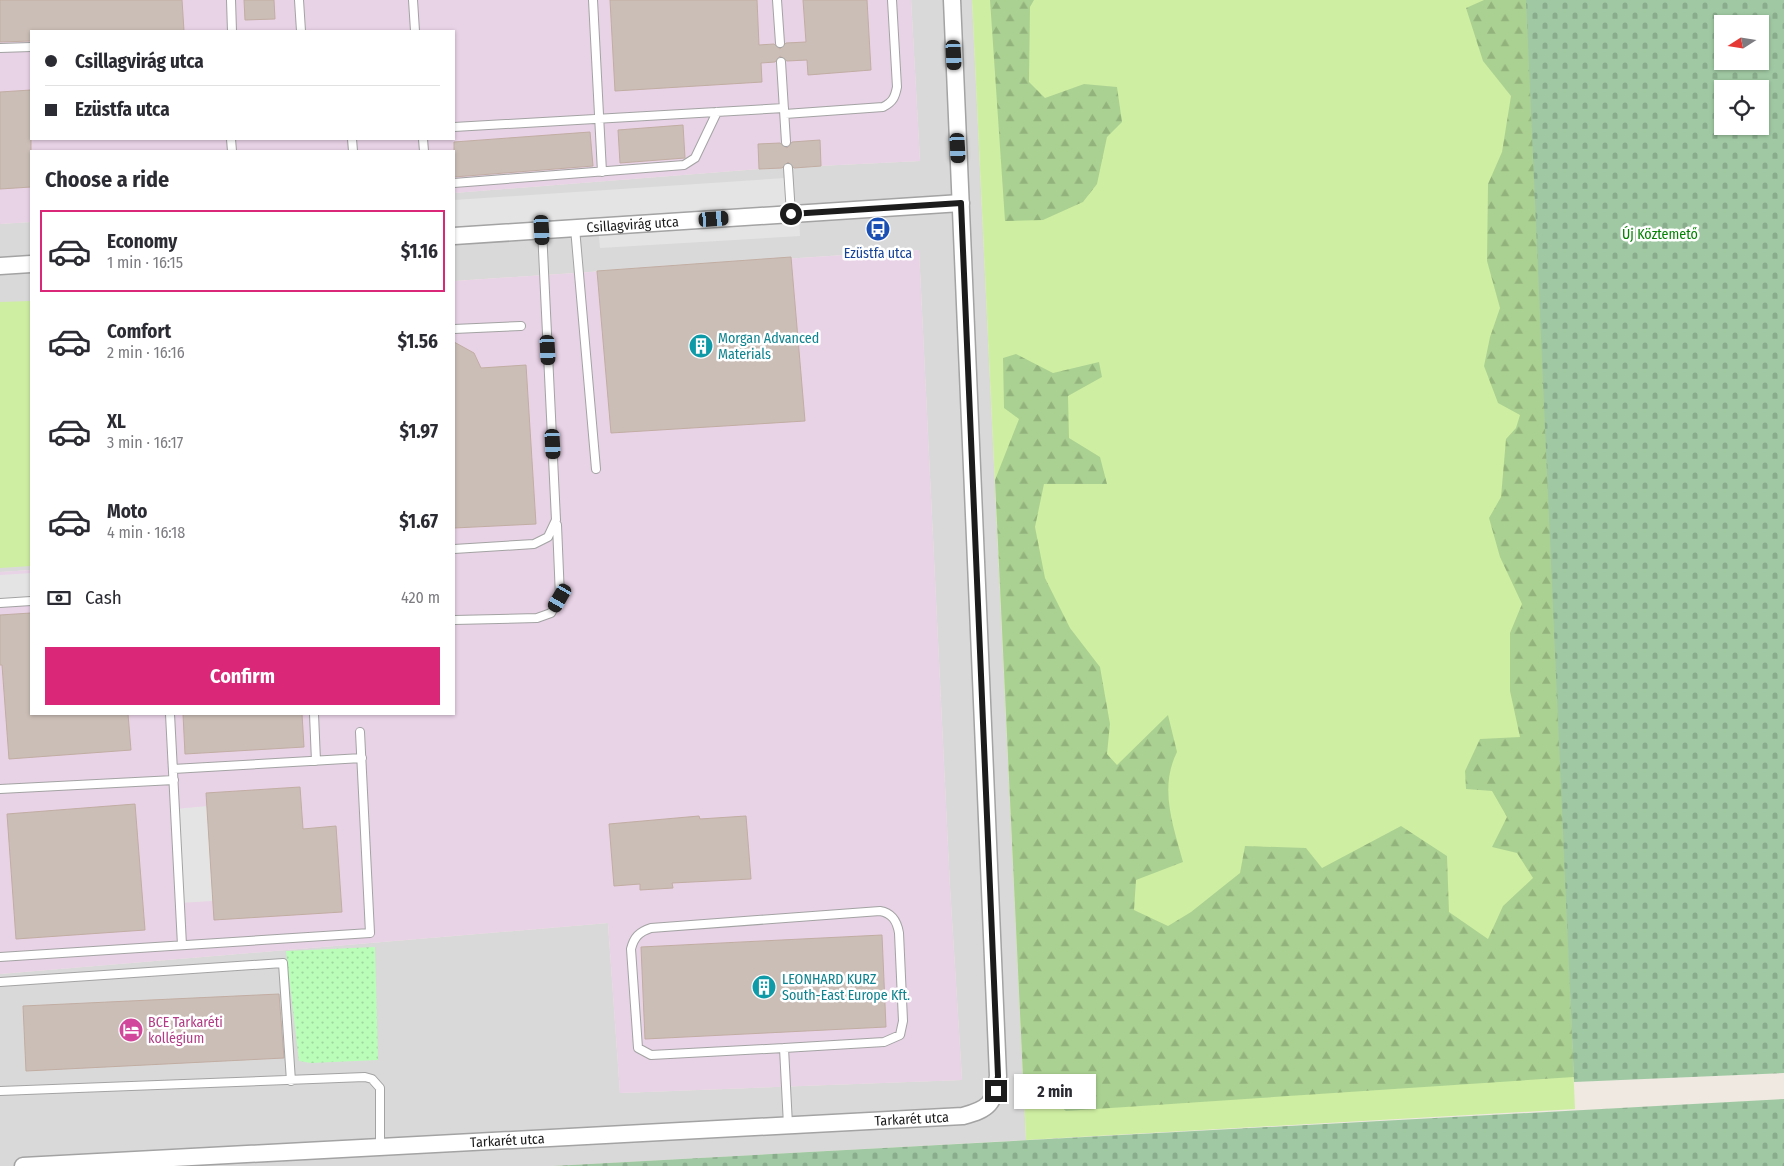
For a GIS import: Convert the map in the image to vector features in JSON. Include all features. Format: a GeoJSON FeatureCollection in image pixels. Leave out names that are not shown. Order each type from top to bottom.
{"type":"FeatureCollection","features":[{"type":"Feature","properties":{"kind":"street"},"geometry":{"type":"LineString","coordinates":[[952,0],[961,203]]}},
{"type":"Feature","properties":{"kind":"street","name":"Csillagvirág utca"},"geometry":{"type":"LineString","coordinates":[[455,236],[961,203]]}},
{"type":"Feature","properties":{"kind":"street","name":"Tarkarét utca"},"geometry":{"type":"LineString","coordinates":[[23,1166],[962,1116],[979,1112],[991,1105],[996,1091],[998,1076],[961,203]]}},
{"type":"Feature","properties":{"kind":"street"},"geometry":{"type":"LineString","coordinates":[[0,266],[30,264]]}},
{"type":"Feature","properties":{"kind":"lane"},"geometry":{"type":"LineString","coordinates":[[231,0],[232,30]]}},
{"type":"Feature","properties":{"kind":"lane"},"geometry":{"type":"LineString","coordinates":[[299,0],[301,30]]}},
{"type":"Feature","properties":{"kind":"lane"},"geometry":{"type":"LineString","coordinates":[[413,0],[414,30]]}},
{"type":"Feature","properties":{"kind":"lane"},"geometry":{"type":"LineString","coordinates":[[593,0],[602,172]]}},
{"type":"Feature","properties":{"kind":"lane"},"geometry":{"type":"LineString","coordinates":[[777,0],[780,43]]}},
{"type":"Feature","properties":{"kind":"lane"},"geometry":{"type":"LineString","coordinates":[[455,127],[717,112],[883,107],[894,99],[897,87],[892,0]]}},
{"type":"Feature","properties":{"kind":"lane"},"geometry":{"type":"LineString","coordinates":[[0,48],[30,47]]}},
{"type":"Feature","properties":{"kind":"lane"},"geometry":{"type":"LineString","coordinates":[[782,62],[786,142]]}},
{"type":"Feature","properties":{"kind":"lane"},"geometry":{"type":"LineString","coordinates":[[455,183],[684,165],[695,158],[717,112]]}},
{"type":"Feature","properties":{"kind":"lane"},"geometry":{"type":"LineString","coordinates":[[788,168],[791,214]]}},
{"type":"Feature","properties":{"kind":"lane"},"geometry":{"type":"LineString","coordinates":[[576,228],[596,469]]}},
{"type":"Feature","properties":{"kind":"lane"},"geometry":{"type":"LineString","coordinates":[[455,620],[537,618],[552,613],[560,598],[542,230]]}},
{"type":"Feature","properties":{"kind":"lane"},"geometry":{"type":"LineString","coordinates":[[455,329],[521,326]]}},
{"type":"Feature","properties":{"kind":"lane"},"geometry":{"type":"LineString","coordinates":[[455,549],[534,544],[548,537],[556,520]]}},
{"type":"Feature","properties":{"kind":"lane"},"geometry":{"type":"LineString","coordinates":[[0,603],[30,601]]}},
{"type":"Feature","properties":{"kind":"lane"},"geometry":{"type":"LineString","coordinates":[[170,715],[182,945]]}},
{"type":"Feature","properties":{"kind":"lane"},"geometry":{"type":"LineString","coordinates":[[314,715],[316,761]]}},
{"type":"Feature","properties":{"kind":"lane"},"geometry":{"type":"LineString","coordinates":[[0,957],[370,933],[360,732]]}},
{"type":"Feature","properties":{"kind":"lane"},"geometry":{"type":"LineString","coordinates":[[173,770],[362,758]]}},
{"type":"Feature","properties":{"kind":"lane"},"geometry":{"type":"LineString","coordinates":[[0,789],[174,780]]}},
{"type":"Feature","properties":{"kind":"lane"},"geometry":{"type":"LineString","coordinates":[[880,911],[891,915],[898,926],[899,933],[903,1021],[900,1034],[884,1042],[784,1048],[651,1055],[642,1052],[636,1043],[631,950],[635,938],[643,930],[651,928],[880,911]]}},
{"type":"Feature","properties":{"kind":"lane"},"geometry":{"type":"LineString","coordinates":[[0,982],[283,963],[291,1081]]}},
{"type":"Feature","properties":{"kind":"lane"},"geometry":{"type":"LineString","coordinates":[[784,1048],[788,1125]]}},
{"type":"Feature","properties":{"kind":"lane"},"geometry":{"type":"LineString","coordinates":[[0,1091],[365,1077],[372,1079],[380,1088],[380,1146]]}},
{"type":"Feature","properties":{"kind":"shaded area"},"geometry":{"type":"Polygon","coordinates":[[[0,0],[911,0],[920,161],[759,169],[455,193],[455,150],[30,150],[30,222],[0,224],[0,0]]]}},
{"type":"Feature","properties":{"kind":"shaded area"},"geometry":{"type":"Polygon","coordinates":[[[911,0],[972,0],[1026,1140],[553,1166],[0,1166],[0,974],[608,923],[620,1093],[962,1080],[950,888],[919,250],[455,281],[455,193],[759,169],[920,161],[911,0]]]}},
{"type":"Feature","properties":{"kind":"shaded area"},"geometry":{"type":"Polygon","coordinates":[[[785,178],[787,205],[455,227],[455,200],[785,178]]]}},
{"type":"Feature","properties":{"kind":"shaded area"},"geometry":{"type":"Polygon","coordinates":[[[799,214],[800,236],[600,248],[598,227],[799,214]]]}},
{"type":"Feature","properties":{"kind":"shaded area"},"geometry":{"type":"Polygon","coordinates":[[[30,222],[30,570],[0,572],[0,224],[30,222]]]}},
{"type":"Feature","properties":{"kind":"shaded area"},"geometry":{"type":"Polygon","coordinates":[[[919,250],[950,888],[962,1080],[620,1093],[608,923],[0,974],[0,572],[30,570],[30,715],[455,715],[455,281],[919,250]]]}},
{"type":"Feature","properties":{"kind":"shaded area"},"geometry":{"type":"Polygon","coordinates":[[[30,573],[30,601],[0,603],[0,575],[30,573]]]}},
{"type":"Feature","properties":{"kind":"shaded area"},"geometry":{"type":"Polygon","coordinates":[[[207,806],[213,901],[180,903],[175,809],[207,806]]]}},
{"type":"Feature","properties":{"kind":"green space"},"geometry":{"type":"Polygon","coordinates":[[[972,0],[1526,0],[1575,1109],[1026,1140],[972,0]]]}},
{"type":"Feature","properties":{"kind":"green space"},"geometry":{"type":"Polygon","coordinates":[[[990,0],[1034,0],[1030,7],[1029,82],[1045,98],[1084,84],[1117,87],[1122,122],[1107,137],[1097,184],[1083,202],[1043,220],[1005,221],[990,0]]]}},
{"type":"Feature","properties":{"kind":"green space"},"geometry":{"type":"Polygon","coordinates":[[[1484,0],[1530,0],[1574,1077],[1066,1111],[1023,1077],[995,480],[1019,419],[1004,408],[1003,358],[1016,354],[1053,373],[1099,362],[1102,377],[1068,396],[1069,438],[1100,457],[1107,484],[1044,484],[1035,527],[1045,578],[1070,628],[1100,667],[1110,724],[1107,754],[1117,765],[1168,715],[1177,752],[1169,779],[1168,793],[1175,834],[1183,862],[1136,880],[1134,910],[1168,926],[1191,912],[1240,873],[1245,846],[1306,848],[1322,868],[1401,826],[1447,856],[1449,912],[1488,939],[1503,906],[1533,878],[1517,853],[1492,847],[1507,817],[1492,791],[1466,789],[1465,771],[1480,739],[1520,737],[1510,691],[1510,633],[1522,604],[1500,557],[1489,518],[1501,497],[1506,439],[1516,428],[1520,415],[1498,403],[1484,366],[1490,337],[1500,308],[1487,261],[1488,184],[1502,152],[1511,96],[1483,61],[1466,8],[1484,0]]]}},
{"type":"Feature","properties":{"kind":"green space","name":"Új Köztemető"},"geometry":{"type":"Polygon","coordinates":[[[1526,0],[1784,0],[1784,1073],[1574,1082],[1526,0]]]}},
{"type":"Feature","properties":{"kind":"green space"},"geometry":{"type":"Polygon","coordinates":[[[30,301],[30,566],[0,568],[0,302],[30,301]]]}},
{"type":"Feature","properties":{"kind":"green space"},"geometry":{"type":"Polygon","coordinates":[[[375,947],[378,1060],[311,1063],[299,1061],[286,951],[375,947]]]}},
{"type":"Feature","properties":{"kind":"green space"},"geometry":{"type":"Polygon","coordinates":[[[1784,1099],[1784,1166],[553,1166],[1784,1099]]]}},
{"type":"Feature","properties":{"kind":"building"},"geometry":{"type":"Polygon","coordinates":[[[0,0],[182,0],[184,30],[30,30],[30,41],[0,42],[0,0]]]}},
{"type":"Feature","properties":{"kind":"building"},"geometry":{"type":"Polygon","coordinates":[[[244,0],[274,0],[275,19],[245,20],[244,0]]]}},
{"type":"Feature","properties":{"kind":"building"},"geometry":{"type":"Polygon","coordinates":[[[610,0],[757,0],[759,45],[774,44],[780,49],[786,43],[806,42],[803,0],[867,0],[871,70],[808,75],[807,60],[787,61],[780,56],[775,62],[761,63],[762,82],[615,91],[610,0]]]}},
{"type":"Feature","properties":{"kind":"building"},"geometry":{"type":"Polygon","coordinates":[[[30,90],[30,187],[0,189],[0,92],[30,90]]]}},
{"type":"Feature","properties":{"kind":"building"},"geometry":{"type":"Polygon","coordinates":[[[683,125],[685,158],[620,163],[618,130],[683,125]]]}},
{"type":"Feature","properties":{"kind":"building"},"geometry":{"type":"Polygon","coordinates":[[[590,132],[593,166],[455,177],[454,142],[590,132]]]}},
{"type":"Feature","properties":{"kind":"building"},"geometry":{"type":"Polygon","coordinates":[[[820,140],[821,166],[794,168],[788,162],[782,168],[759,169],[758,144],[780,143],[787,148],[792,142],[820,140]]]}},
{"type":"Feature","properties":{"kind":"building","name":"Morgan Advanced Materials"},"geometry":{"type":"Polygon","coordinates":[[[791,257],[805,421],[611,433],[597,271],[791,257]]]}},
{"type":"Feature","properties":{"kind":"building"},"geometry":{"type":"Polygon","coordinates":[[[455,343],[474,353],[481,368],[526,365],[536,524],[455,528],[455,343]]]}},
{"type":"Feature","properties":{"kind":"building"},"geometry":{"type":"Polygon","coordinates":[[[30,613],[30,715],[128,715],[131,750],[9,759],[2,665],[0,665],[0,615],[30,613]]]}},
{"type":"Feature","properties":{"kind":"building"},"geometry":{"type":"Polygon","coordinates":[[[183,715],[302,715],[304,747],[185,754],[183,715]]]}},
{"type":"Feature","properties":{"kind":"building"},"geometry":{"type":"Polygon","coordinates":[[[300,787],[303,829],[336,826],[342,912],[214,920],[206,793],[300,787]]]}},
{"type":"Feature","properties":{"kind":"building"},"geometry":{"type":"Polygon","coordinates":[[[135,804],[145,930],[16,939],[7,814],[135,804]]]}},
{"type":"Feature","properties":{"kind":"building"},"geometry":{"type":"Polygon","coordinates":[[[699,816],[700,819],[746,816],[751,879],[672,883],[673,888],[640,890],[640,884],[614,886],[609,824],[699,816]]]}},
{"type":"Feature","properties":{"kind":"building","name":"LEONHARD KURZ South-East Europe Kft."},"geometry":{"type":"Polygon","coordinates":[[[882,935],[886,1027],[645,1039],[641,947],[882,935]]]}},
{"type":"Feature","properties":{"kind":"building"},"geometry":{"type":"Polygon","coordinates":[[[279,994],[284,1058],[26,1071],[23,1006],[279,994]]]}},
{"type":"Feature","properties":{"kind":"place","name":"Ezüstfa utca"},"geometry":{"type":"Point","coordinates":[878,229]}},
{"type":"Feature","properties":{"kind":"place","name":"Morgan Advanced Materials"},"geometry":{"type":"Point","coordinates":[701,346]}},
{"type":"Feature","properties":{"kind":"place","name":"LEONHARD KURZ South-East Europe Kft."},"geometry":{"type":"Point","coordinates":[764,987]}},
{"type":"Feature","properties":{"kind":"place","name":"BCE Tarkaréti kollégium"},"geometry":{"type":"Point","coordinates":[131,1030]}},
{"type":"Feature","properties":{"kind":"route"},"geometry":{"type":"LineString","coordinates":[[791,214],[961,203],[998,1076],[996,1091]]}}]}
